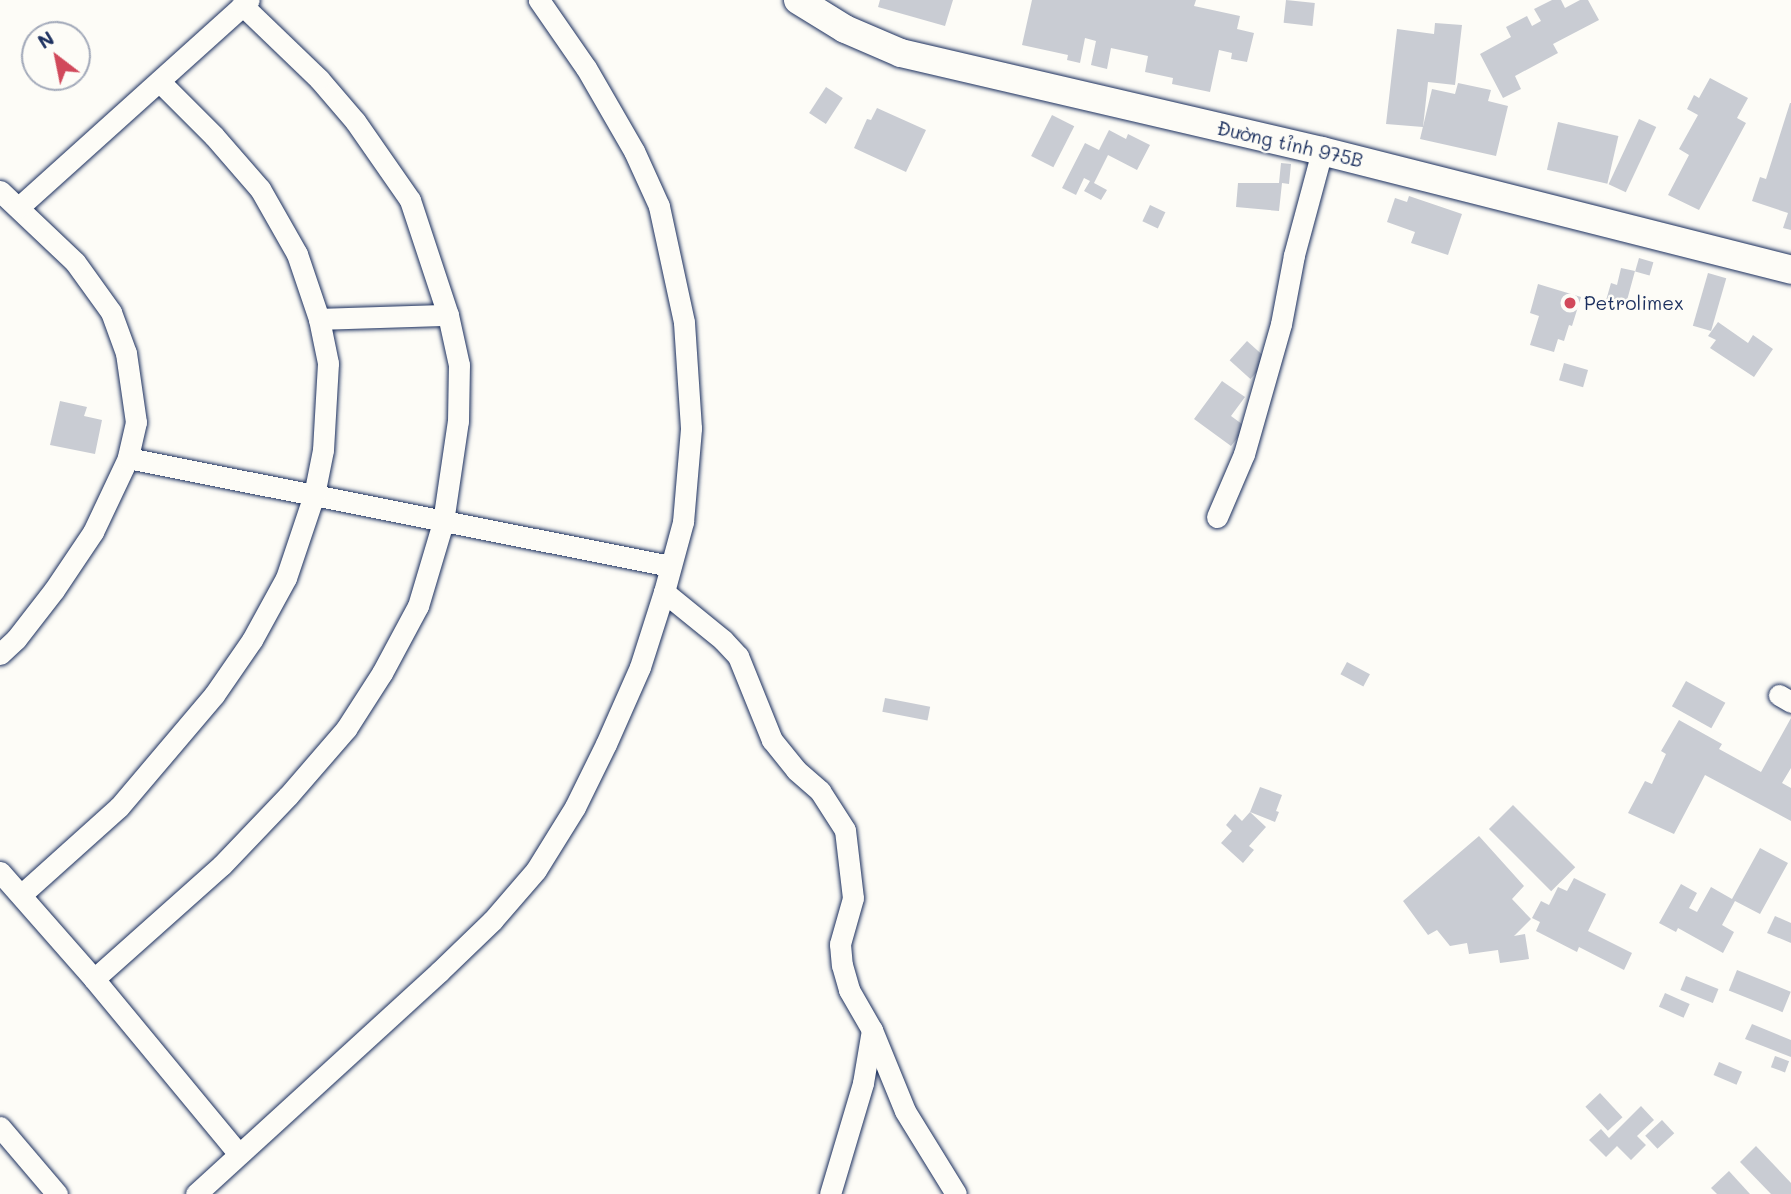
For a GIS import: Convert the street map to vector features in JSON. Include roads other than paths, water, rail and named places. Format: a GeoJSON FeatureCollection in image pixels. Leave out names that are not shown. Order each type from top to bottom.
{"type":"FeatureCollection","features":[{"type":"Feature","properties":{"kind":"main road","name":"Đường tỉnh 975B"},"geometry":{"type":"LineString","coordinates":[[798,0],[845,29],[901,53],[1322,151],[1791,270]]}},
{"type":"Feature","properties":{"kind":"street"},"geometry":{"type":"LineString","coordinates":[[196,1194],[448,964],[492,921],[536,870],[575,807],[606,744],[640,667],[664,592],[683,522],[691,428],[684,322],[659,206],[634,151],[593,80],[539,0]]}},
{"type":"Feature","properties":{"kind":"street"},"geometry":{"type":"LineString","coordinates":[[19,207],[246,3],[355,121],[410,200],[448,315],[459,365],[458,421],[443,522],[418,606],[382,673],[346,729],[288,796],[222,865],[94,979]]}},
{"type":"Feature","properties":{"kind":"street"},"geometry":{"type":"LineString","coordinates":[[22,894],[119,807],[214,695],[252,640],[286,578],[314,495],[323,450],[328,363],[319,319],[297,254],[260,189],[214,136],[160,82]]}},
{"type":"Feature","properties":{"kind":"street"},"geometry":{"type":"LineString","coordinates":[[1217,517],[1244,454],[1281,324],[1294,255],[1322,151]]}},
{"type":"Feature","properties":{"kind":"street"},"geometry":{"type":"LineString","coordinates":[[0,191],[75,262],[111,312],[126,353],[136,422],[128,458],[93,532],[54,590],[16,639],[0,654]]}},
{"type":"Feature","properties":{"kind":"street"},"geometry":{"type":"LineString","coordinates":[[319,319],[448,315]]}},
{"type":"Feature","properties":{"kind":"street"},"geometry":{"type":"LineString","coordinates":[[128,458],[670,566]]}},
{"type":"Feature","properties":{"kind":"street"},"geometry":{"type":"LineString","coordinates":[[664,592],[723,639],[738,656],[772,740],[790,764],[820,791],[845,830],[853,898],[840,944],[849,990],[872,1030],[905,1111],[956,1194]]}},
{"type":"Feature","properties":{"kind":"street"},"geometry":{"type":"LineString","coordinates":[[0,872],[22,894],[239,1154]]}},
{"type":"Feature","properties":{"kind":"street"},"geometry":{"type":"LineString","coordinates":[[830,1194],[863,1083],[872,1030]]}},
{"type":"Feature","properties":{"kind":"street"},"geometry":{"type":"LineString","coordinates":[[0,1127],[57,1194]]}},
{"type":"Feature","properties":{"kind":"place","name":"Petrolimex"},"geometry":{"type":"Point","coordinates":[1570,303]}}]}
